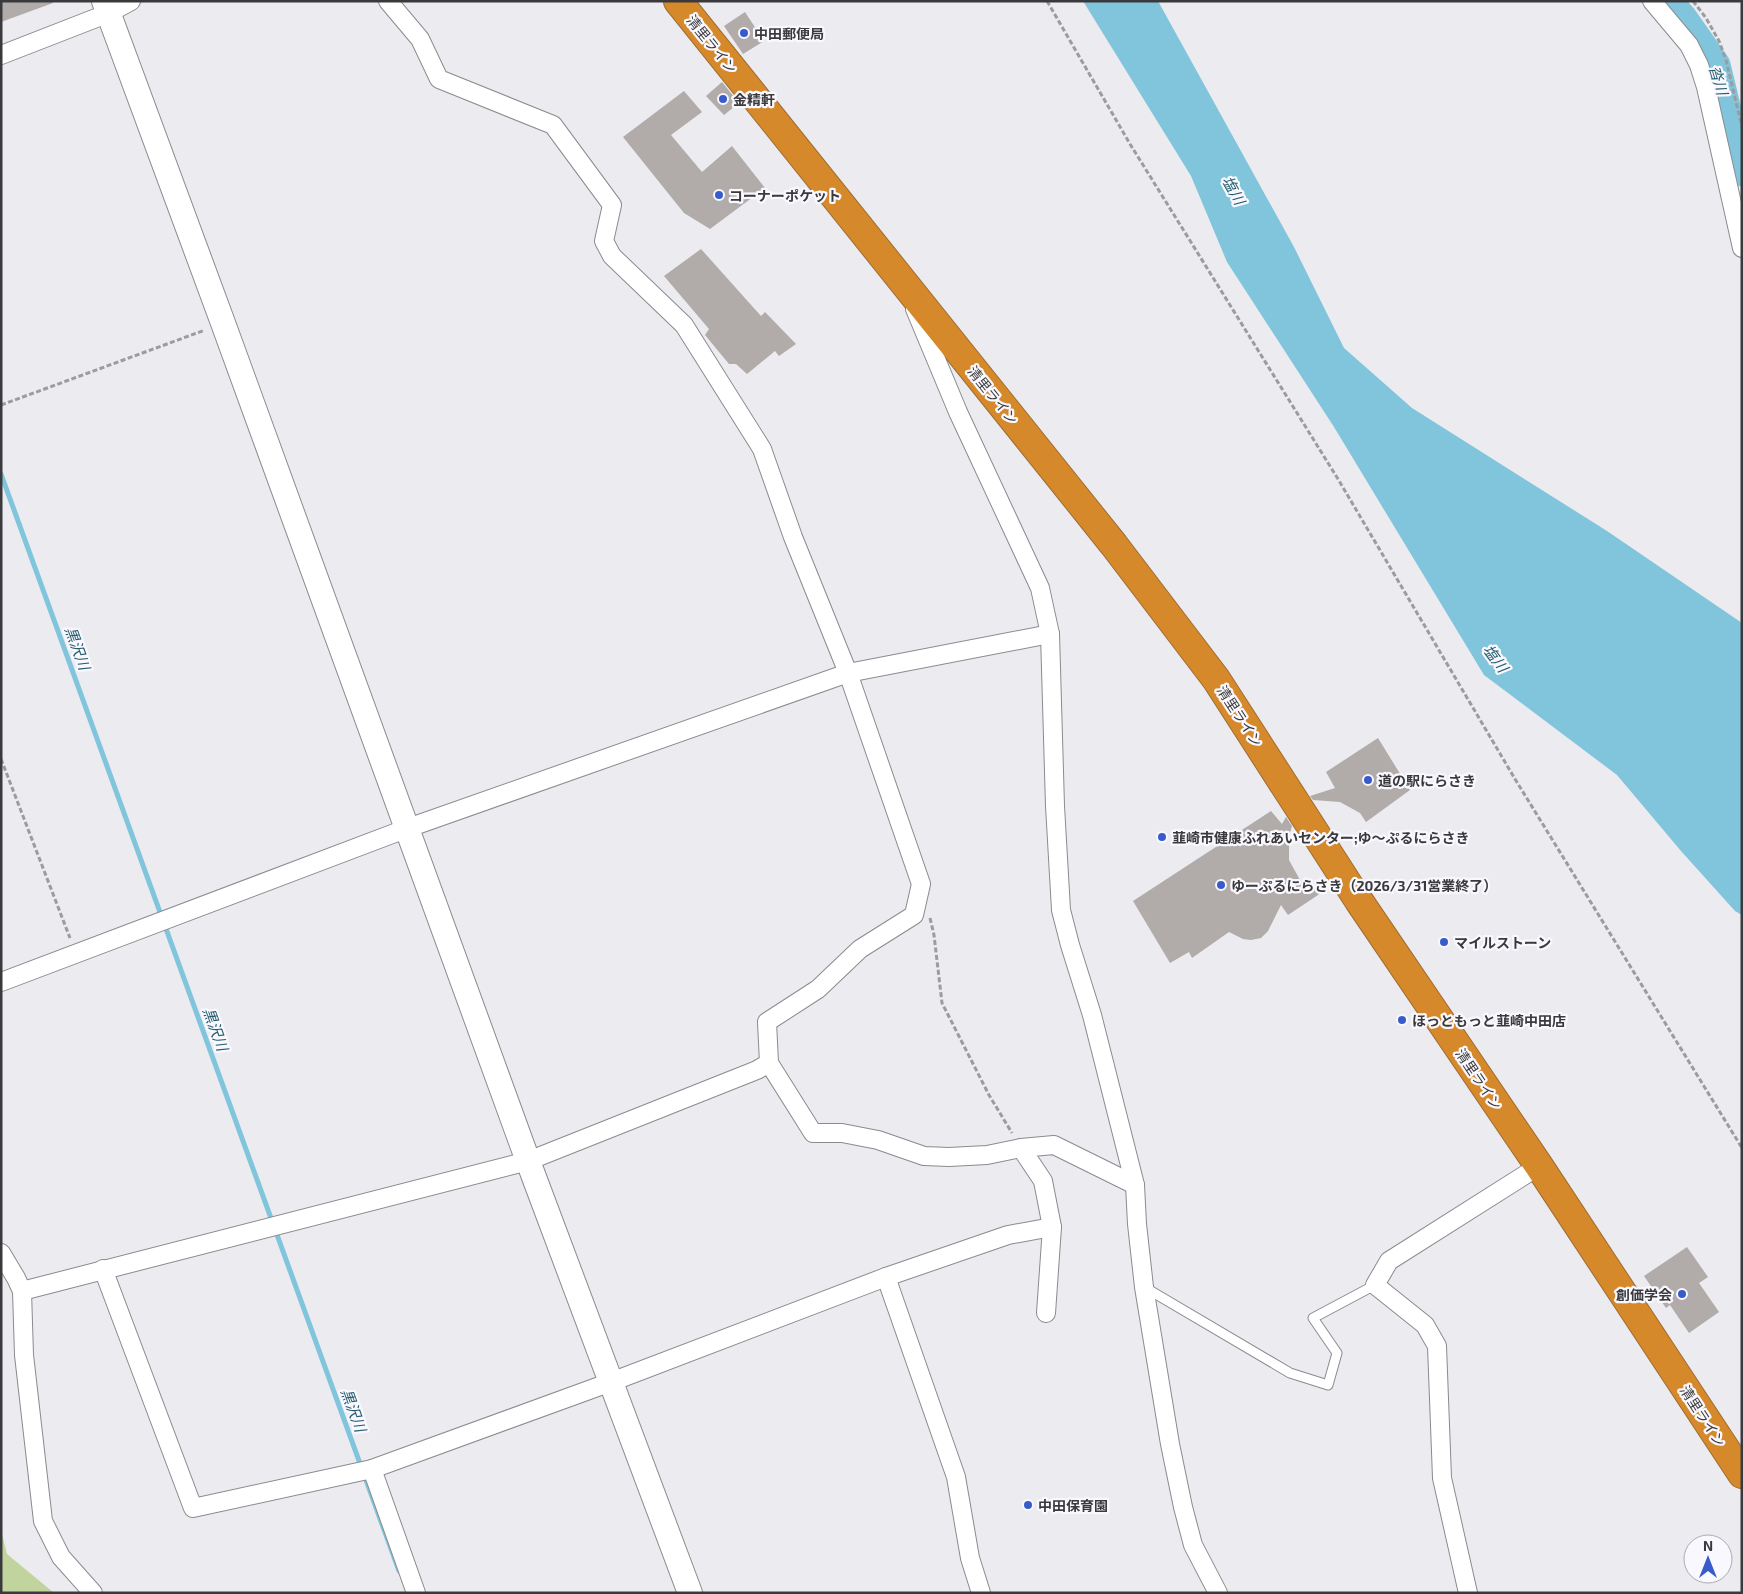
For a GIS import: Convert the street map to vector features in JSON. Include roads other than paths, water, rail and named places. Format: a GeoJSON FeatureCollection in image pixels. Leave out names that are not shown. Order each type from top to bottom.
{"type":"FeatureCollection","features":[{"type":"Feature","properties":{"kind":"highway","name":"清里ライン"},"geometry":{"type":"LineString","coordinates":[[678,1],[906,288],[1114,545],[1216,679],[1359,901],[1538,1166],[1742,1474]]}},
{"type":"Feature","properties":{"kind":"street"},"geometry":{"type":"LineString","coordinates":[[1,55],[106,7],[131,1]]}},
{"type":"Feature","properties":{"kind":"street"},"geometry":{"type":"LineString","coordinates":[[388,1],[420,39],[439,79],[553,125],[612,205],[604,241],[612,256],[684,325],[762,449],[792,537],[848,673],[921,884],[914,915],[860,950],[818,988],[767,1022],[769,1063],[814,1134],[842,1134],[878,1140],[924,1156],[987,1155],[1021,1148],[1054,1145],[1135,1184]]}},
{"type":"Feature","properties":{"kind":"street"},"geometry":{"type":"LineString","coordinates":[[1652,1],[1689,45],[1699,65],[1706,87],[1742,248]]}},
{"type":"Feature","properties":{"kind":"street"},"geometry":{"type":"LineString","coordinates":[[106,7],[408,828],[528,1161],[690,1593]]}},
{"type":"Feature","properties":{"kind":"street"},"geometry":{"type":"LineString","coordinates":[[906,288],[958,412],[1040,588],[1050,634],[1055,806],[1061,910],[1070,946],[1092,1015],[1135,1184],[1144,1287],[1170,1444],[1183,1507],[1193,1545],[1218,1593]]}},
{"type":"Feature","properties":{"kind":"street"},"geometry":{"type":"LineString","coordinates":[[1,982],[408,828],[848,673],[1050,634]]}},
{"type":"Feature","properties":{"kind":"street"},"geometry":{"type":"LineString","coordinates":[[22,1291],[528,1161],[757,1070],[769,1063]]}},
{"type":"Feature","properties":{"kind":"street"},"geometry":{"type":"LineString","coordinates":[[1021,1148],[1043,1181],[1052,1227],[1046,1313]]}},
{"type":"Feature","properties":{"kind":"street"},"geometry":{"type":"LineString","coordinates":[[1468,1593],[1442,1478],[1437,1346],[1425,1325],[1375,1285],[1389,1261],[1538,1166]]}},
{"type":"Feature","properties":{"kind":"street"},"geometry":{"type":"LineString","coordinates":[[103,1269],[193,1508],[372,1469],[611,1382],[886,1277],[1008,1235],[1052,1227]]}},
{"type":"Feature","properties":{"kind":"street"},"geometry":{"type":"LineString","coordinates":[[1,1253],[22,1291],[24,1355],[43,1521],[61,1557],[92,1593]]}},
{"type":"Feature","properties":{"kind":"street"},"geometry":{"type":"LineString","coordinates":[[886,1277],[956,1477],[970,1558],[982,1593]]}},
{"type":"Feature","properties":{"kind":"street"},"geometry":{"type":"LineString","coordinates":[[372,1469],[416,1593]]}},
{"type":"Feature","properties":{"kind":"lane"},"geometry":{"type":"LineString","coordinates":[[1144,1287],[1290,1373],[1328,1385],[1337,1353],[1313,1318],[1375,1285]]}},
{"type":"Feature","properties":{"kind":"water","name":"塩川"},"geometry":{"type":"Polygon","coordinates":[[[1083,1],[1158,1],[1294,247],[1344,348],[1412,408],[1607,531],[1742,623],[1742,915],[1735,911],[1681,851],[1617,775],[1484,675],[1334,427],[1227,262],[1191,176],[1083,1]]]}},
{"type":"Feature","properties":{"kind":"waterway","name":"沓川"},"geometry":{"type":"LineString","coordinates":[[1668,1],[1683,18],[1716,65],[1742,172]]}},
{"type":"Feature","properties":{"kind":"waterway","name":"黒沢川"},"geometry":{"type":"LineString","coordinates":[[1,474],[399,1571]]}},
{"type":"Feature","properties":{"kind":"place","name":"中田郵便局"},"geometry":{"type":"Point","coordinates":[744,33]}},
{"type":"Feature","properties":{"kind":"place","name":"金精軒"},"geometry":{"type":"Point","coordinates":[723,99]}},
{"type":"Feature","properties":{"kind":"place","name":"コーナーポケット"},"geometry":{"type":"Point","coordinates":[719,195]}},
{"type":"Feature","properties":{"kind":"place","name":"道の駅にらさき"},"geometry":{"type":"Point","coordinates":[1368,780]}},
{"type":"Feature","properties":{"kind":"place","name":"韮崎市健康ふれあいセンター;ゆ～ぷるにらさき"},"geometry":{"type":"Point","coordinates":[1162,837]}},
{"type":"Feature","properties":{"kind":"place","name":"ゆーぷるにらさき（2026/3/31営業終了）"},"geometry":{"type":"Point","coordinates":[1221,885]}},
{"type":"Feature","properties":{"kind":"place","name":"マイルストーン"},"geometry":{"type":"Point","coordinates":[1444,942]}},
{"type":"Feature","properties":{"kind":"place","name":"ほっともっと韮崎中田店"},"geometry":{"type":"Point","coordinates":[1402,1020]}},
{"type":"Feature","properties":{"kind":"place","name":"創価学会"},"geometry":{"type":"Point","coordinates":[1682,1294]}},
{"type":"Feature","properties":{"kind":"place","name":"中田保育園"},"geometry":{"type":"Point","coordinates":[1028,1505]}}]}
